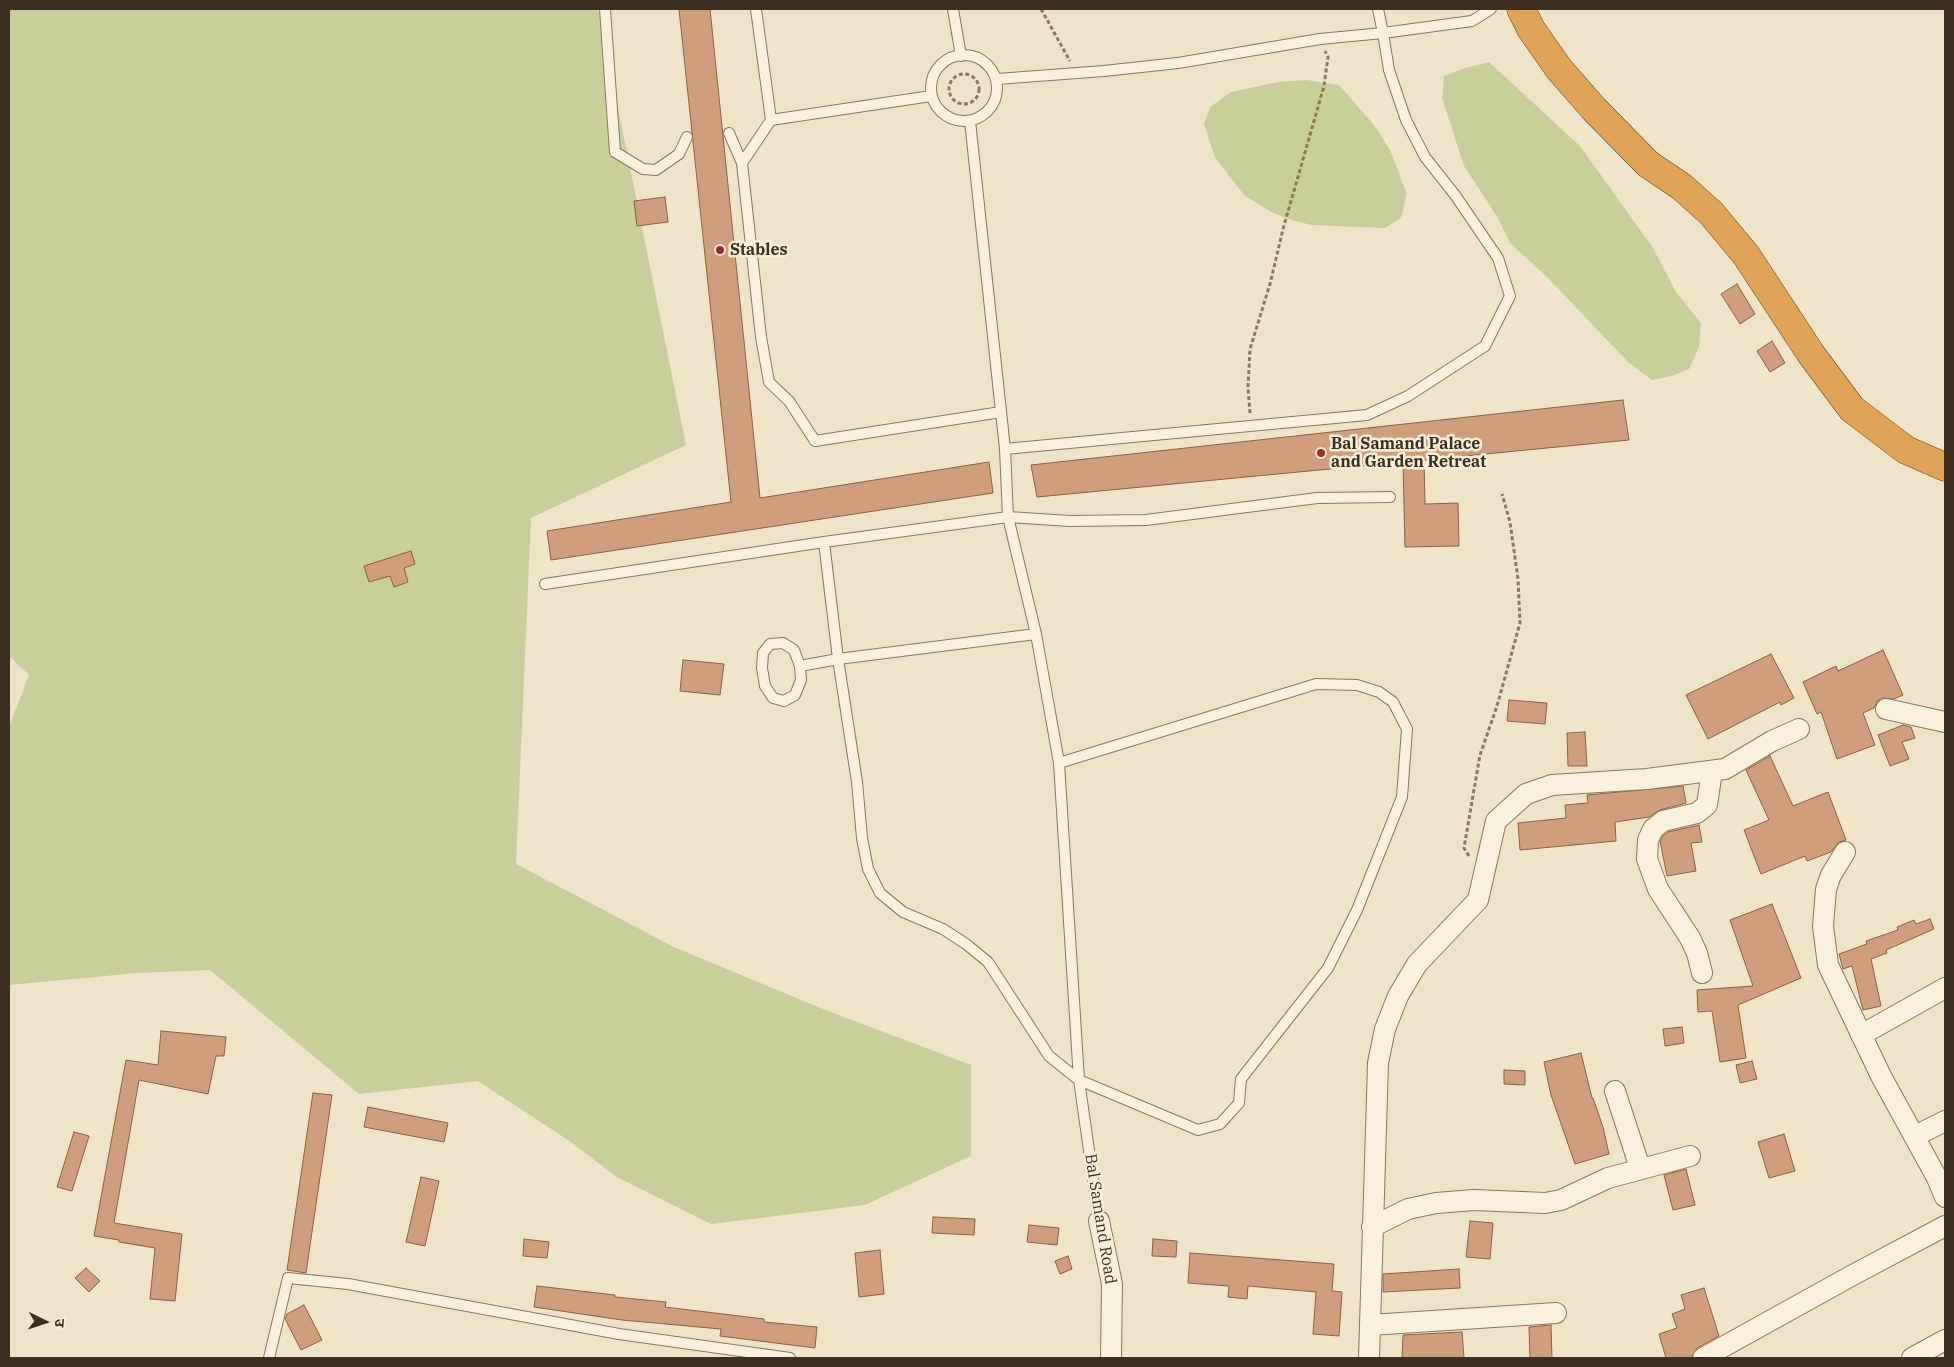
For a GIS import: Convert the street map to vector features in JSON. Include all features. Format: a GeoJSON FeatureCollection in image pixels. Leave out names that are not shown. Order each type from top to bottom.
{"type":"FeatureCollection","features":[{"type":"Feature","properties":{"kind":"highway"},"geometry":{"type":"LineString","coordinates":[[1521,9],[1531,29],[1559,69],[1594,109],[1648,164],[1682,187],[1711,213],[1746,255],[1811,354],[1852,409],[1906,450],[1945,467]]}},
{"type":"Feature","properties":{"kind":"street"},"geometry":{"type":"LineString","coordinates":[[1886,709],[1945,722]]}},
{"type":"Feature","properties":{"kind":"street"},"geometry":{"type":"LineString","coordinates":[[1369,1358],[1378,1064],[1385,1029],[1398,996],[1418,964],[1439,939],[1466,915],[1478,900],[1496,821],[1526,794],[1552,785],[1647,779],[1725,769],[1772,741],[1800,729]]}},
{"type":"Feature","properties":{"kind":"street"},"geometry":{"type":"LineString","coordinates":[[1702,973],[1697,952],[1658,889],[1647,859],[1648,840],[1653,829],[1663,821],[1697,813],[1707,806],[1712,771]]}},
{"type":"Feature","properties":{"kind":"street"},"geometry":{"type":"LineString","coordinates":[[1845,852],[1830,875],[1826,889],[1824,946],[1828,964],[1881,1076],[1915,1136],[1945,1197]]}},
{"type":"Feature","properties":{"kind":"street"},"geometry":{"type":"LineString","coordinates":[[1861,1036],[1945,988]]}},
{"type":"Feature","properties":{"kind":"street"},"geometry":{"type":"LineString","coordinates":[[1615,1091],[1640,1168]]}},
{"type":"Feature","properties":{"kind":"street"},"geometry":{"type":"LineString","coordinates":[[1915,1136],[1945,1121]]}},
{"type":"Feature","properties":{"kind":"street"},"geometry":{"type":"LineString","coordinates":[[1372,1227],[1408,1209],[1436,1203],[1474,1200],[1545,1203],[1561,1200],[1640,1168],[1690,1156]]}},
{"type":"Feature","properties":{"kind":"street","name":"Bal Samand Road"},"geometry":{"type":"LineString","coordinates":[[1099,1221],[1112,1284],[1111,1358]]}},
{"type":"Feature","properties":{"kind":"street"},"geometry":{"type":"LineString","coordinates":[[1703,1358],[1945,1226]]}},
{"type":"Feature","properties":{"kind":"street"},"geometry":{"type":"LineString","coordinates":[[1370,1325],[1556,1313]]}},
{"type":"Feature","properties":{"kind":"street"},"geometry":{"type":"LineString","coordinates":[[1912,1358],[1945,1340]]}},
{"type":"Feature","properties":{"kind":"lane"},"geometry":{"type":"LineString","coordinates":[[604,9],[615,152],[643,169],[656,170],[679,154],[687,137]]}},
{"type":"Feature","properties":{"kind":"lane"},"geometry":{"type":"LineString","coordinates":[[742,163],[772,120],[756,9]]}},
{"type":"Feature","properties":{"kind":"lane"},"geometry":{"type":"LineString","coordinates":[[953,9],[961,56]]}},
{"type":"Feature","properties":{"kind":"lane"},"geometry":{"type":"LineString","coordinates":[[1006,449],[1367,415],[1408,396],[1432,382],[1484,346],[1510,296],[1498,258],[1455,195],[1425,157],[1406,120],[1389,70],[1378,9]]}},
{"type":"Feature","properties":{"kind":"lane"},"geometry":{"type":"LineString","coordinates":[[997,79],[1104,72],[1178,63],[1320,39],[1472,21],[1490,9]]}},
{"type":"Feature","properties":{"kind":"lane"},"geometry":{"type":"LineString","coordinates":[[970,54],[986,62],[997,79],[997,96],[992,107],[985,114],[970,120],[958,121],[945,115],[937,107],[931,96],[932,77],[938,65],[950,56],[961,56],[970,54]]}},
{"type":"Feature","properties":{"kind":"lane"},"geometry":{"type":"LineString","coordinates":[[772,120],[931,96]]}},
{"type":"Feature","properties":{"kind":"lane","name":"Bal Samand Road"},"geometry":{"type":"LineString","coordinates":[[970,120],[1006,449],[1008,517],[1036,634],[1059,763],[1078,1080],[1099,1221]]}},
{"type":"Feature","properties":{"kind":"lane"},"geometry":{"type":"LineString","coordinates":[[729,133],[742,163],[761,337],[769,382],[790,401],[815,441],[1001,412]]}},
{"type":"Feature","properties":{"kind":"lane"},"geometry":{"type":"LineString","coordinates":[[545,584],[824,542],[1008,517],[1070,521],[1146,520],[1317,498],[1390,497]]}},
{"type":"Feature","properties":{"kind":"lane"},"geometry":{"type":"LineString","coordinates":[[824,542],[838,658],[857,782],[862,838],[868,869],[880,893],[903,912],[943,928],[988,962],[1049,1056],[1078,1080],[1198,1130],[1220,1124],[1239,1104],[1241,1079],[1328,968],[1357,910],[1402,797],[1407,729],[1393,702],[1379,692],[1356,685],[1316,684],[1059,763]]}},
{"type":"Feature","properties":{"kind":"lane"},"geometry":{"type":"LineString","coordinates":[[800,666],[838,658],[1036,634]]}},
{"type":"Feature","properties":{"kind":"lane"},"geometry":{"type":"LineString","coordinates":[[784,643],[794,650],[800,666],[801,680],[795,695],[784,701],[773,698],[765,686],[762,668],[763,653],[770,644],[784,643]]}},
{"type":"Feature","properties":{"kind":"lane"},"geometry":{"type":"LineString","coordinates":[[269,1358],[288,1278],[348,1284],[619,1334],[790,1358]]}},
{"type":"Feature","properties":{"kind":"path"},"geometry":{"type":"LineString","coordinates":[[1041,9],[1077,73]]}},
{"type":"Feature","properties":{"kind":"path"},"geometry":{"type":"LineString","coordinates":[[1252,426],[1248,387],[1250,349],[1270,284],[1283,229],[1324,86],[1328,57],[1320,39]]}},
{"type":"Feature","properties":{"kind":"path"},"geometry":{"type":"LineString","coordinates":[[967,74],[976,80],[979,91],[973,100],[965,104],[951,98],[948,88],[952,79],[957,75],[967,74]]}},
{"type":"Feature","properties":{"kind":"path"},"geometry":{"type":"LineString","coordinates":[[1484,880],[1464,848],[1466,832],[1480,755],[1497,706],[1520,623],[1518,579],[1510,522],[1502,494]]}},
{"type":"Feature","properties":{"kind":"green space"},"geometry":{"type":"Polygon","coordinates":[[[9,9],[598,9],[686,445],[531,518],[516,864],[674,947],[828,1011],[971,1065],[971,1156],[865,1205],[711,1224],[615,1176],[571,1142],[478,1081],[359,1094],[210,970],[138,973],[9,985],[9,727],[29,675],[9,656],[9,9]]]}},
{"type":"Feature","properties":{"kind":"green space"},"geometry":{"type":"Polygon","coordinates":[[[1489,62],[1580,146],[1653,248],[1676,292],[1701,323],[1699,347],[1689,369],[1672,376],[1652,380],[1629,363],[1547,277],[1510,243],[1496,215],[1464,166],[1442,98],[1444,76],[1489,62]]]}},
{"type":"Feature","properties":{"kind":"green space"},"geometry":{"type":"Polygon","coordinates":[[[1307,80],[1339,85],[1374,125],[1390,150],[1407,194],[1401,218],[1385,228],[1312,225],[1273,213],[1245,196],[1215,158],[1204,124],[1210,107],[1231,92],[1278,82],[1307,80]]]}},
{"type":"Feature","properties":{"kind":"building"},"geometry":{"type":"Polygon","coordinates":[[[679,9],[710,9],[760,498],[989,462],[993,493],[551,560],[547,531],[731,502],[679,9]]]}},
{"type":"Feature","properties":{"kind":"building"},"geometry":{"type":"Polygon","coordinates":[[[665,197],[668,222],[637,226],[634,201],[665,197]]]}},
{"type":"Feature","properties":{"kind":"building"},"geometry":{"type":"Polygon","coordinates":[[[1737,284],[1755,314],[1740,324],[1721,294],[1737,284]]]}},
{"type":"Feature","properties":{"kind":"building"},"geometry":{"type":"Polygon","coordinates":[[[1772,341],[1785,363],[1770,372],[1757,351],[1772,341]]]}},
{"type":"Feature","properties":{"kind":"building","name":"Bal Samand Palace and Garden Retreat"},"geometry":{"type":"Polygon","coordinates":[[[1623,400],[1629,440],[1424,460],[1425,504],[1458,503],[1459,546],[1405,547],[1403,462],[1037,497],[1031,465],[1623,400]]]}},
{"type":"Feature","properties":{"kind":"building"},"geometry":{"type":"Polygon","coordinates":[[[411,551],[415,564],[404,568],[408,582],[394,587],[390,576],[369,582],[364,566],[411,551]]]}},
{"type":"Feature","properties":{"kind":"building"},"geometry":{"type":"Polygon","coordinates":[[[1883,650],[1903,695],[1894,699],[1882,698],[1877,701],[1874,708],[1863,713],[1875,745],[1837,759],[1821,712],[1817,714],[1803,682],[1836,666],[1838,671],[1883,650]]]}},
{"type":"Feature","properties":{"kind":"building"},"geometry":{"type":"Polygon","coordinates":[[[1771,654],[1794,698],[1781,705],[1780,702],[1708,739],[1686,695],[1771,654]]]}},
{"type":"Feature","properties":{"kind":"building"},"geometry":{"type":"Polygon","coordinates":[[[683,660],[724,664],[720,695],[680,691],[683,660]]]}},
{"type":"Feature","properties":{"kind":"building"},"geometry":{"type":"Polygon","coordinates":[[[1509,700],[1547,703],[1545,724],[1507,721],[1509,700]]]}},
{"type":"Feature","properties":{"kind":"building"},"geometry":{"type":"Polygon","coordinates":[[[1903,725],[1911,727],[1915,738],[1902,742],[1909,759],[1890,766],[1878,735],[1903,725]]]}},
{"type":"Feature","properties":{"kind":"building"},"geometry":{"type":"Polygon","coordinates":[[[1585,732],[1587,766],[1568,766],[1567,733],[1585,732]]]}},
{"type":"Feature","properties":{"kind":"building"},"geometry":{"type":"Polygon","coordinates":[[[1770,756],[1793,806],[1828,792],[1846,840],[1839,842],[1831,852],[1807,861],[1805,856],[1761,874],[1744,830],[1769,820],[1746,770],[1770,756]]]}},
{"type":"Feature","properties":{"kind":"building"},"geometry":{"type":"Polygon","coordinates":[[[1683,786],[1686,803],[1660,810],[1649,817],[1615,822],[1616,841],[1520,850],[1518,823],[1566,818],[1565,805],[1588,803],[1587,795],[1683,786]]]}},
{"type":"Feature","properties":{"kind":"building"},"geometry":{"type":"Polygon","coordinates":[[[1699,825],[1702,842],[1691,843],[1696,871],[1667,876],[1660,841],[1663,836],[1668,832],[1699,825]]]}},
{"type":"Feature","properties":{"kind":"building"},"geometry":{"type":"Polygon","coordinates":[[[1772,904],[1801,978],[1738,1005],[1746,1058],[1720,1062],[1712,1011],[1698,1012],[1697,990],[1753,986],[1730,920],[1772,904]]]}},
{"type":"Feature","properties":{"kind":"building"},"geometry":{"type":"Polygon","coordinates":[[[1930,919],[1934,929],[1886,950],[1887,953],[1871,959],[1881,1006],[1863,1010],[1852,966],[1843,969],[1839,954],[1867,944],[1866,941],[1898,930],[1897,927],[1914,920],[1916,924],[1930,919]]]}},
{"type":"Feature","properties":{"kind":"building"},"geometry":{"type":"Polygon","coordinates":[[[1682,1027],[1684,1043],[1665,1046],[1663,1029],[1682,1027]]]}},
{"type":"Feature","properties":{"kind":"building"},"geometry":{"type":"Polygon","coordinates":[[[161,1031],[226,1037],[224,1056],[216,1056],[208,1094],[139,1080],[114,1223],[182,1234],[175,1301],[150,1299],[155,1248],[94,1236],[126,1060],[158,1065],[161,1031]]]}},
{"type":"Feature","properties":{"kind":"building"},"geometry":{"type":"Polygon","coordinates":[[[1581,1053],[1609,1154],[1575,1164],[1551,1095],[1544,1062],[1581,1053]]]}},
{"type":"Feature","properties":{"kind":"building"},"geometry":{"type":"Polygon","coordinates":[[[1752,1061],[1757,1079],[1740,1083],[1736,1065],[1752,1061]]]}},
{"type":"Feature","properties":{"kind":"building"},"geometry":{"type":"Polygon","coordinates":[[[1504,1070],[1525,1071],[1525,1085],[1504,1084],[1504,1070]]]}},
{"type":"Feature","properties":{"kind":"building"},"geometry":{"type":"Polygon","coordinates":[[[313,1093],[332,1095],[306,1273],[287,1270],[313,1093]]]}},
{"type":"Feature","properties":{"kind":"building"},"geometry":{"type":"Polygon","coordinates":[[[368,1107],[448,1123],[444,1142],[364,1127],[368,1107]]]}},
{"type":"Feature","properties":{"kind":"building"},"geometry":{"type":"Polygon","coordinates":[[[74,1132],[89,1136],[72,1191],[57,1187],[74,1132]]]}},
{"type":"Feature","properties":{"kind":"building"},"geometry":{"type":"Polygon","coordinates":[[[1784,1134],[1795,1171],[1769,1178],[1758,1142],[1784,1134]]]}},
{"type":"Feature","properties":{"kind":"building"},"geometry":{"type":"Polygon","coordinates":[[[1686,1169],[1695,1205],[1673,1210],[1664,1175],[1686,1169]]]}},
{"type":"Feature","properties":{"kind":"building"},"geometry":{"type":"Polygon","coordinates":[[[421,1177],[439,1181],[425,1246],[406,1242],[421,1177]]]}},
{"type":"Feature","properties":{"kind":"building"},"geometry":{"type":"Polygon","coordinates":[[[933,1217],[975,1219],[974,1235],[932,1233],[933,1217]]]}},
{"type":"Feature","properties":{"kind":"building"},"geometry":{"type":"Polygon","coordinates":[[[1470,1221],[1493,1223],[1490,1259],[1466,1257],[1470,1221]]]}},
{"type":"Feature","properties":{"kind":"building"},"geometry":{"type":"Polygon","coordinates":[[[1029,1225],[1059,1228],[1057,1245],[1027,1242],[1029,1225]]]}},
{"type":"Feature","properties":{"kind":"building"},"geometry":{"type":"Polygon","coordinates":[[[524,1239],[549,1242],[547,1258],[523,1256],[524,1239]]]}},
{"type":"Feature","properties":{"kind":"building"},"geometry":{"type":"Polygon","coordinates":[[[1153,1239],[1177,1241],[1176,1257],[1152,1256],[1153,1239]]]}},
{"type":"Feature","properties":{"kind":"building"},"geometry":{"type":"Polygon","coordinates":[[[880,1250],[884,1294],[859,1297],[855,1253],[880,1250]]]}},
{"type":"Feature","properties":{"kind":"building"},"geometry":{"type":"Polygon","coordinates":[[[1190,1253],[1334,1264],[1332,1291],[1342,1292],[1339,1336],[1313,1334],[1316,1292],[1248,1286],[1247,1299],[1228,1297],[1229,1286],[1188,1283],[1190,1253]]]}},
{"type":"Feature","properties":{"kind":"building"},"geometry":{"type":"Polygon","coordinates":[[[1068,1256],[1072,1269],[1060,1274],[1055,1261],[1068,1256]]]}},
{"type":"Feature","properties":{"kind":"building"},"geometry":{"type":"Polygon","coordinates":[[[86,1268],[100,1281],[89,1292],[75,1278],[86,1268]]]}},
{"type":"Feature","properties":{"kind":"building"},"geometry":{"type":"Polygon","coordinates":[[[1459,1269],[1460,1288],[1383,1292],[1383,1274],[1459,1269]]]}},
{"type":"Feature","properties":{"kind":"building"},"geometry":{"type":"Polygon","coordinates":[[[537,1286],[666,1302],[665,1307],[764,1319],[764,1322],[817,1327],[815,1348],[720,1336],[721,1329],[622,1320],[534,1307],[537,1286]]]}},
{"type":"Feature","properties":{"kind":"building"},"geometry":{"type":"Polygon","coordinates":[[[1704,1288],[1719,1336],[1697,1348],[1691,1358],[1666,1358],[1659,1334],[1677,1328],[1672,1314],[1685,1309],[1681,1295],[1704,1288]]]}},
{"type":"Feature","properties":{"kind":"building"},"geometry":{"type":"Polygon","coordinates":[[[304,1305],[322,1340],[301,1350],[285,1319],[287,1314],[304,1305]]]}},
{"type":"Feature","properties":{"kind":"building"},"geometry":{"type":"Polygon","coordinates":[[[1551,1325],[1552,1358],[1530,1358],[1529,1327],[1551,1325]]]}},
{"type":"Feature","properties":{"kind":"building"},"geometry":{"type":"Polygon","coordinates":[[[1462,1332],[1464,1358],[1402,1358],[1403,1335],[1462,1332]]]}},
{"type":"Feature","properties":{"kind":"place","name":"Stables"},"geometry":{"type":"Point","coordinates":[720,250]}},
{"type":"Feature","properties":{"kind":"place","name":"Bal Samand Palace and Garden Retreat"},"geometry":{"type":"Point","coordinates":[1321,453]}}]}
